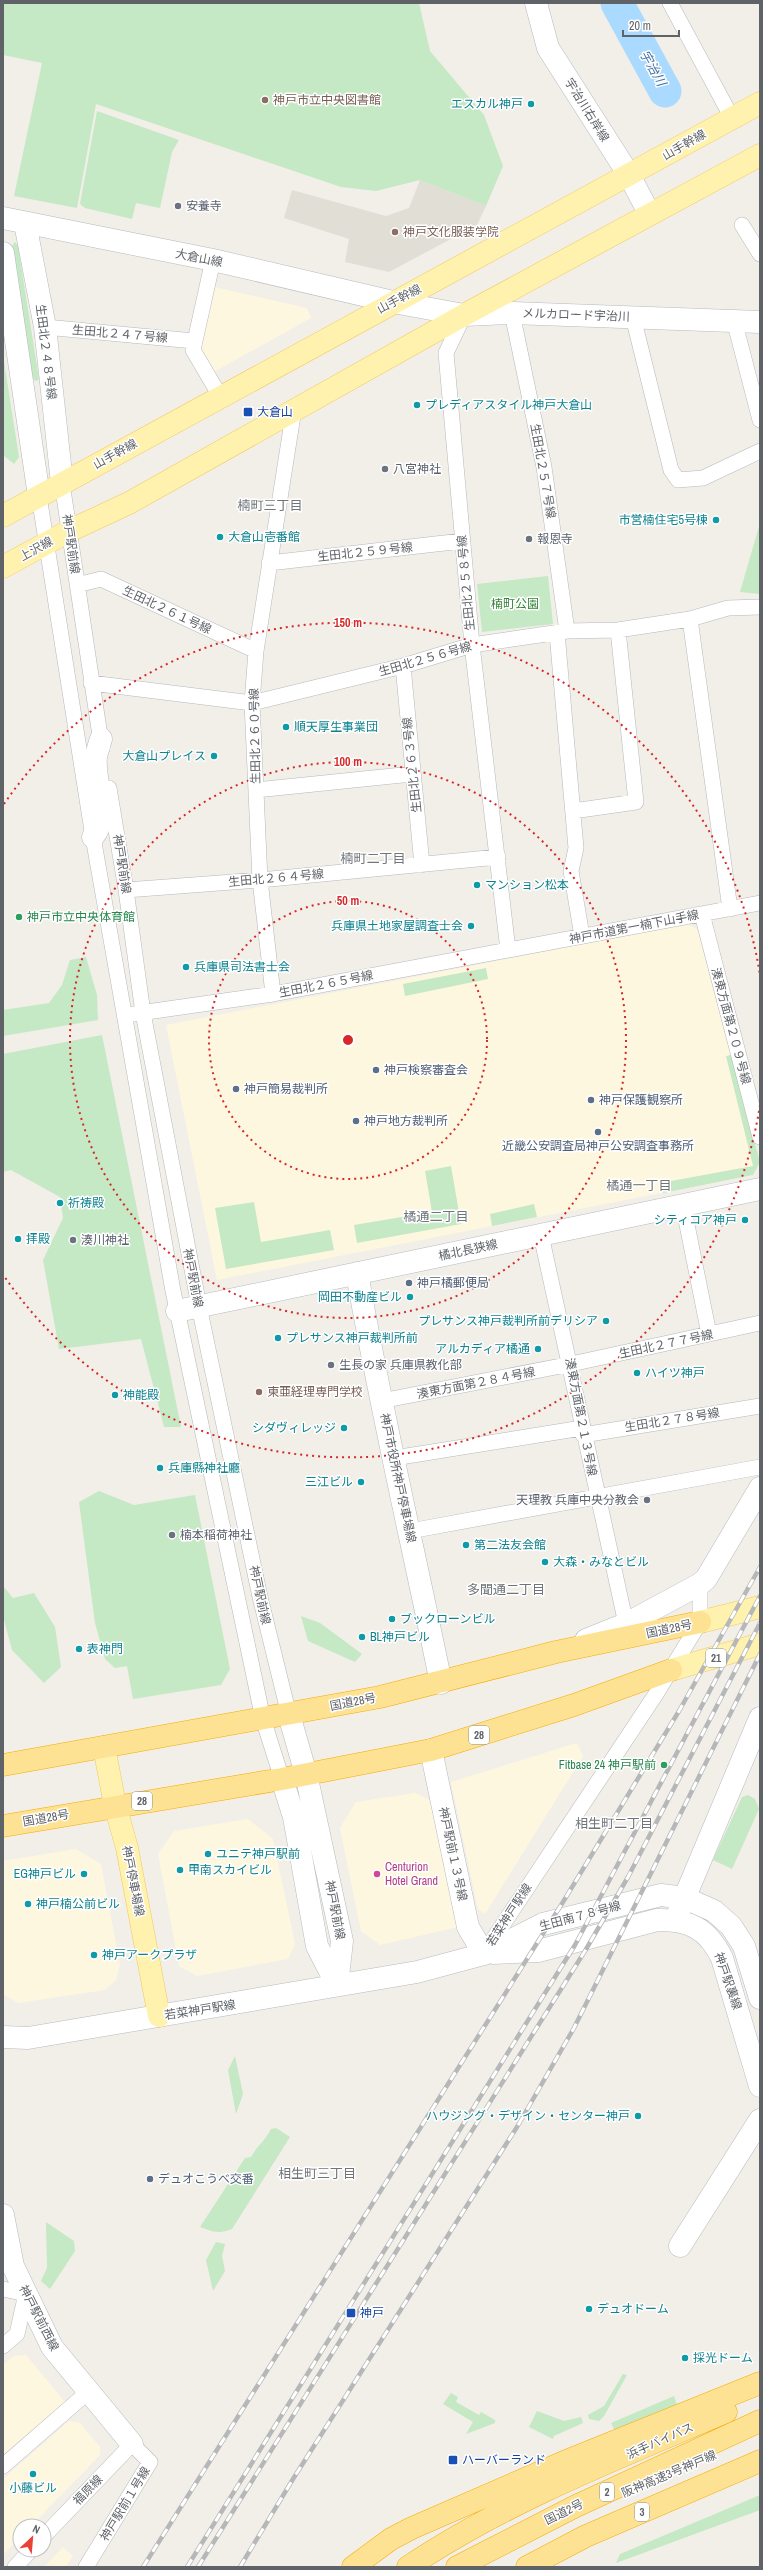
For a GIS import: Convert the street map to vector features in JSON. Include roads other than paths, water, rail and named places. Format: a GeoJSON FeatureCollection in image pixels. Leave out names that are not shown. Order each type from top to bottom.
{"type":"FeatureCollection","features":[{"type":"Feature","properties":{"kind":"highway","name":"国道28号"},"geometry":{"type":"LineString","coordinates":[[3,1765],[289,1715],[441,1683],[556,1652],[700,1622]]}},
{"type":"Feature","properties":{"kind":"highway","name":"国道28号"},"geometry":{"type":"LineString","coordinates":[[3,1826],[115,1805],[282,1779],[430,1750],[574,1705],[671,1670]]}},
{"type":"Feature","properties":{"kind":"highway"},"geometry":{"type":"LineString","coordinates":[[353,2567],[391,2539],[412,2528],[564,2462],[760,2383]]}},
{"type":"Feature","properties":{"kind":"highway","name":"浜手バイパス"},"geometry":{"type":"LineString","coordinates":[[408,2567],[445,2542],[484,2521],[561,2485],[760,2398]]}},
{"type":"Feature","properties":{"kind":"highway","name":"国道2号"},"geometry":{"type":"LineString","coordinates":[[457,2567],[576,2506],[760,2421]]}},
{"type":"Feature","properties":{"kind":"highway","name":"阪神高速3号神戸線"},"geometry":{"type":"LineString","coordinates":[[472,2567],[496,2552],[577,2514],[760,2436]]}},
{"type":"Feature","properties":{"kind":"highway","name":"阪神高速3号神戸線"},"geometry":{"type":"LineString","coordinates":[[527,2567],[586,2536],[760,2461]]}},
{"type":"Feature","properties":{"kind":"highway"},"geometry":{"type":"LineString","coordinates":[[556,2567],[670,2510],[760,2475]]}},
{"type":"Feature","properties":{"kind":"main road","name":"山手幹線"},"geometry":{"type":"LineString","coordinates":[[39,496],[393,302],[638,171],[760,103]]}},
{"type":"Feature","properties":{"kind":"main road"},"geometry":{"type":"LineString","coordinates":[[69,531],[128,503],[464,315],[753,159]]}},
{"type":"Feature","properties":{"kind":"main road"},"geometry":{"type":"LineString","coordinates":[[3,516],[39,496]]}},
{"type":"Feature","properties":{"kind":"main road","name":"上沢線"},"geometry":{"type":"LineString","coordinates":[[3,567],[69,531]]}},
{"type":"Feature","properties":{"kind":"main road"},"geometry":{"type":"LineString","coordinates":[[700,1622],[760,1607]]}},
{"type":"Feature","properties":{"kind":"main road","name":"21"},"geometry":{"type":"LineString","coordinates":[[671,1670],[760,1644]]}},
{"type":"Feature","properties":{"kind":"main road","name":"神戸停車場線"},"geometry":{"type":"LineString","coordinates":[[104,1747],[115,1805],[127,1848],[159,2016]]}},
{"type":"Feature","properties":{"kind":"street","name":"宇治川右岸線"},"geometry":{"type":"LineString","coordinates":[[536,3],[548,48],[638,171],[658,209]]}},
{"type":"Feature","properties":{"kind":"street"},"geometry":{"type":"LineString","coordinates":[[670,3],[728,120]]}},
{"type":"Feature","properties":{"kind":"street","name":"大倉山線"},"geometry":{"type":"LineString","coordinates":[[3,218],[213,260],[393,302]]}},
{"type":"Feature","properties":{"kind":"street","name":"生田北２４８号線"},"geometry":{"type":"LineString","coordinates":[[25,223],[45,327],[62,483]]}},
{"type":"Feature","properties":{"kind":"street"},"geometry":{"type":"LineString","coordinates":[[742,225],[760,254]]}},
{"type":"Feature","properties":{"kind":"street"},"geometry":{"type":"LineString","coordinates":[[3,253],[39,496]]}},
{"type":"Feature","properties":{"kind":"street"},"geometry":{"type":"LineString","coordinates":[[213,260],[193,350],[220,396]]}},
{"type":"Feature","properties":{"kind":"street","name":"メルカロード宇治川"},"geometry":{"type":"LineString","coordinates":[[393,302],[464,315],[512,313],[760,322]]}},
{"type":"Feature","properties":{"kind":"street","name":"生田北２５７号線"},"geometry":{"type":"LineString","coordinates":[[512,313],[544,467],[562,632],[576,848],[571,871],[582,936]]}},
{"type":"Feature","properties":{"kind":"street","name":"生田北２５８号線"},"geometry":{"type":"LineString","coordinates":[[464,315],[446,353],[472,645],[508,950]]}},
{"type":"Feature","properties":{"kind":"street"},"geometry":{"type":"LineString","coordinates":[[633,317],[671,470],[678,480],[703,478],[760,452]]}},
{"type":"Feature","properties":{"kind":"street"},"geometry":{"type":"LineString","coordinates":[[734,320],[760,420]]}},
{"type":"Feature","properties":{"kind":"street","name":"生田北２４７号線"},"geometry":{"type":"LineString","coordinates":[[45,327],[194,341]]}},
{"type":"Feature","properties":{"kind":"street","name":"生田北２６０号線"},"geometry":{"type":"LineString","coordinates":[[273,994],[260,880],[252,704],[256,651],[294,409]]}},
{"type":"Feature","properties":{"kind":"street","name":"神戸駅前線"},"geometry":{"type":"LineString","coordinates":[[62,483],[91,682],[126,890],[143,1013],[199,1306],[260,1597],[289,1715],[306,1774],[342,1941],[337,1985]]}},
{"type":"Feature","properties":{"kind":"street","name":"神戸駅前線"},"geometry":{"type":"LineString","coordinates":[[39,496],[45,544],[93,837],[177,1311],[263,1719],[294,1817],[317,1946],[337,1985]]}},
{"type":"Feature","properties":{"kind":"street","name":"生田北２５９号線"},"geometry":{"type":"LineString","coordinates":[[269,563],[462,541]]}},
{"type":"Feature","properties":{"kind":"street","name":"生田北２６１号線"},"geometry":{"type":"LineString","coordinates":[[77,585],[101,579],[256,651]]}},
{"type":"Feature","properties":{"kind":"street","name":"生田北２５６号線"},"geometry":{"type":"LineString","coordinates":[[91,682],[252,704],[403,666],[472,645],[562,632],[618,630],[690,619],[728,608],[760,607]]}},
{"type":"Feature","properties":{"kind":"street"},"geometry":{"type":"LineString","coordinates":[[690,619],[730,909]]}},
{"type":"Feature","properties":{"kind":"street"},"geometry":{"type":"LineString","coordinates":[[573,811],[636,802],[618,630]]}},
{"type":"Feature","properties":{"kind":"street","name":"生田北２６３号線"},"geometry":{"type":"LineString","coordinates":[[403,666],[412,774],[422,865]]}},
{"type":"Feature","properties":{"kind":"street"},"geometry":{"type":"LineString","coordinates":[[93,837],[99,830],[102,818],[96,758],[101,739]]}},
{"type":"Feature","properties":{"kind":"street"},"geometry":{"type":"LineString","coordinates":[[256,790],[412,774]]}},
{"type":"Feature","properties":{"kind":"street","name":"生田北２６４号線"},"geometry":{"type":"LineString","coordinates":[[126,890],[260,880],[498,857]]}},
{"type":"Feature","properties":{"kind":"street","name":"神戸市道第一楠下山手線"},"geometry":{"type":"LineString","coordinates":[[508,950],[760,904]]}},
{"type":"Feature","properties":{"kind":"street","name":"湊東方面第２０９号線"},"geometry":{"type":"LineString","coordinates":[[702,914],[760,1137]]}},
{"type":"Feature","properties":{"kind":"street","name":"生田北２６５号線"},"geometry":{"type":"LineString","coordinates":[[124,1015],[273,994],[508,950]]}},
{"type":"Feature","properties":{"kind":"street","name":"橘北長狭線"},"geometry":{"type":"LineString","coordinates":[[177,1311],[760,1189]]}},
{"type":"Feature","properties":{"kind":"street"},"geometry":{"type":"LineString","coordinates":[[683,1205],[709,1334]]}},
{"type":"Feature","properties":{"kind":"street","name":"湊東方面第２１３号線"},"geometry":{"type":"LineString","coordinates":[[541,1235],[571,1364],[583,1431],[626,1624]]}},
{"type":"Feature","properties":{"kind":"street","name":"神戸市役所神戸停車場線"},"geometry":{"type":"LineString","coordinates":[[357,1273],[381,1401],[410,1531],[441,1683]]}},
{"type":"Feature","properties":{"kind":"street","name":"生田北２７７号線"},"geometry":{"type":"LineString","coordinates":[[571,1364],[760,1323]]}},
{"type":"Feature","properties":{"kind":"street","name":"湊東方面第２８４号線"},"geometry":{"type":"LineString","coordinates":[[381,1401],[571,1364]]}},
{"type":"Feature","properties":{"kind":"street","name":"生田北２７８号線"},"geometry":{"type":"LineString","coordinates":[[394,1458],[760,1406]]}},
{"type":"Feature","properties":{"kind":"street"},"geometry":{"type":"LineString","coordinates":[[410,1531],[760,1467]]}},
{"type":"Feature","properties":{"kind":"street"},"geometry":{"type":"LineString","coordinates":[[556,1652],[626,1624],[700,1584],[706,1579],[760,1488]]}},
{"type":"Feature","properties":{"kind":"street"},"geometry":{"type":"LineString","coordinates":[[700,1584],[700,1622]]}},
{"type":"Feature","properties":{"kind":"street","name":"若菜神戸駅線"},"geometry":{"type":"LineString","coordinates":[[3,2037],[28,2038],[229,2006],[337,1985],[417,1972],[484,1954],[671,1670],[700,1622]]}},
{"type":"Feature","properties":{"kind":"street"},"geometry":{"type":"LineString","coordinates":[[676,1920],[760,1718]]}},
{"type":"Feature","properties":{"kind":"street","name":"神戸駅前１３号線"},"geometry":{"type":"LineString","coordinates":[[430,1750],[468,1928],[484,1954]]}},
{"type":"Feature","properties":{"kind":"street","name":"生田南７８号線"},"geometry":{"type":"LineString","coordinates":[[484,1954],[543,1924],[661,1895],[685,1898]]}},
{"type":"Feature","properties":{"kind":"street","name":"神戸駅裏線"},"geometry":{"type":"LineString","coordinates":[[685,1898],[714,1911],[731,1926],[744,1946],[760,1998]]}},
{"type":"Feature","properties":{"kind":"street","name":"生田南７８号線"},"geometry":{"type":"LineString","coordinates":[[484,1954],[538,1951],[657,1920],[676,1920]]}},
{"type":"Feature","properties":{"kind":"street","name":"神戸駅裏線"},"geometry":{"type":"LineString","coordinates":[[676,1920],[703,1931],[714,1942],[722,1958],[760,2086]]}},
{"type":"Feature","properties":{"kind":"street"},"geometry":{"type":"LineString","coordinates":[[680,2246],[760,2120]]}},
{"type":"Feature","properties":{"kind":"street","name":"神戸駅前西線"},"geometry":{"type":"LineString","coordinates":[[3,2215],[13,2266],[52,2347],[132,2444]]}},
{"type":"Feature","properties":{"kind":"street"},"geometry":{"type":"LineString","coordinates":[[3,2289],[26,2294],[17,2334],[3,2346]]}},
{"type":"Feature","properties":{"kind":"street"},"geometry":{"type":"LineString","coordinates":[[3,2466],[88,2392]]}},
{"type":"Feature","properties":{"kind":"street","name":"福原線"},"geometry":{"type":"LineString","coordinates":[[52,2528],[132,2444]]}},
{"type":"Feature","properties":{"kind":"street","name":"神戸駅前１号線"},"geometry":{"type":"LineString","coordinates":[[86,2567],[150,2462],[132,2444]]}},
{"type":"Feature","properties":{"kind":"street"},"geometry":{"type":"LineString","coordinates":[[15,2567],[23,2558]]}},
{"type":"Feature","properties":{"kind":"waterway","name":"宇治川"},"geometry":{"type":"LineString","coordinates":[[617,3],[665,91]]}},
{"type":"Feature","properties":{"kind":"railway"},"geometry":{"type":"LineString","coordinates":[[143,2567],[563,1902],[679,1711],[760,1567]]}},
{"type":"Feature","properties":{"kind":"railway"},"geometry":{"type":"LineString","coordinates":[[187,2567],[575,1945],[760,1596]]}},
{"type":"Feature","properties":{"kind":"railway"},"geometry":{"type":"LineString","coordinates":[[198,2567],[585,1951],[628,1877],[760,1623]]}},
{"type":"Feature","properties":{"kind":"railway"},"geometry":{"type":"LineString","coordinates":[[240,2567],[293,2479],[517,2127],[574,2028],[760,1654]]}},
{"type":"Feature","properties":{"kind":"place","name":"神戸市立中央図書館"},"geometry":{"type":"Point","coordinates":[265,100]}},
{"type":"Feature","properties":{"kind":"place","name":"エスカル神戸"},"geometry":{"type":"Point","coordinates":[531,104]}},
{"type":"Feature","properties":{"kind":"place","name":"安養寺"},"geometry":{"type":"Point","coordinates":[178,206]}},
{"type":"Feature","properties":{"kind":"place","name":"神戸文化服装学院"},"geometry":{"type":"Point","coordinates":[395,232]}},
{"type":"Feature","properties":{"kind":"place","name":"プレディアスタイル神戸大倉山"},"geometry":{"type":"Point","coordinates":[417,405]}},
{"type":"Feature","properties":{"kind":"place","name":"大倉山"},"geometry":{"type":"Point","coordinates":[248,412]}},
{"type":"Feature","properties":{"kind":"place","name":"八宮神社"},"geometry":{"type":"Point","coordinates":[385,469]}},
{"type":"Feature","properties":{"kind":"place","name":"市営楠住宅5号棟"},"geometry":{"type":"Point","coordinates":[716,520]}},
{"type":"Feature","properties":{"kind":"place","name":"大倉山壱番館"},"geometry":{"type":"Point","coordinates":[220,537]}},
{"type":"Feature","properties":{"kind":"place","name":"報恩寺"},"geometry":{"type":"Point","coordinates":[529,539]}},
{"type":"Feature","properties":{"kind":"place","name":"順天厚生事業団"},"geometry":{"type":"Point","coordinates":[286,727]}},
{"type":"Feature","properties":{"kind":"place","name":"大倉山プレイス"},"geometry":{"type":"Point","coordinates":[214,756]}},
{"type":"Feature","properties":{"kind":"place","name":"マンション松本"},"geometry":{"type":"Point","coordinates":[477,885]}},
{"type":"Feature","properties":{"kind":"place","name":"神戸市立中央体育館"},"geometry":{"type":"Point","coordinates":[19,917]}},
{"type":"Feature","properties":{"kind":"place","name":"兵庫県土地家屋調査士会"},"geometry":{"type":"Point","coordinates":[471,926]}},
{"type":"Feature","properties":{"kind":"place","name":"兵庫県司法書士会"},"geometry":{"type":"Point","coordinates":[186,967]}},
{"type":"Feature","properties":{"kind":"place","name":"神戸検察審査会"},"geometry":{"type":"Point","coordinates":[376,1070]}},
{"type":"Feature","properties":{"kind":"place","name":"神戸簡易裁判所"},"geometry":{"type":"Point","coordinates":[236,1089]}},
{"type":"Feature","properties":{"kind":"place","name":"神戸保護観察所"},"geometry":{"type":"Point","coordinates":[591,1100]}},
{"type":"Feature","properties":{"kind":"place","name":"神戸地方裁判所"},"geometry":{"type":"Point","coordinates":[356,1121]}},
{"type":"Feature","properties":{"kind":"place","name":"近畿公安調査局神戸公安調査事務所"},"geometry":{"type":"Point","coordinates":[598,1132]}},
{"type":"Feature","properties":{"kind":"place","name":"祈祷殿"},"geometry":{"type":"Point","coordinates":[60,1203]}},
{"type":"Feature","properties":{"kind":"place","name":"シティコア神戸"},"geometry":{"type":"Point","coordinates":[745,1220]}},
{"type":"Feature","properties":{"kind":"place","name":"拝殿"},"geometry":{"type":"Point","coordinates":[18,1239]}},
{"type":"Feature","properties":{"kind":"place","name":"湊川神社"},"geometry":{"type":"Point","coordinates":[73,1240]}},
{"type":"Feature","properties":{"kind":"place","name":"神戸橘郵便局"},"geometry":{"type":"Point","coordinates":[409,1283]}},
{"type":"Feature","properties":{"kind":"place","name":"岡田不動産ビル"},"geometry":{"type":"Point","coordinates":[410,1297]}},
{"type":"Feature","properties":{"kind":"place","name":"プレサンス神戸裁判所前デリシア"},"geometry":{"type":"Point","coordinates":[606,1321]}},
{"type":"Feature","properties":{"kind":"place","name":"プレサンス神戸裁判所前"},"geometry":{"type":"Point","coordinates":[278,1338]}},
{"type":"Feature","properties":{"kind":"place","name":"アルカディア橘通"},"geometry":{"type":"Point","coordinates":[538,1349]}},
{"type":"Feature","properties":{"kind":"place","name":"生長の家 兵庫県教化部"},"geometry":{"type":"Point","coordinates":[331,1365]}},
{"type":"Feature","properties":{"kind":"place","name":"ハイツ神戸"},"geometry":{"type":"Point","coordinates":[637,1373]}},
{"type":"Feature","properties":{"kind":"place","name":"東亜経理専門学校"},"geometry":{"type":"Point","coordinates":[259,1392]}},
{"type":"Feature","properties":{"kind":"place","name":"神能殿"},"geometry":{"type":"Point","coordinates":[115,1395]}},
{"type":"Feature","properties":{"kind":"place","name":"シダヴィレッジ"},"geometry":{"type":"Point","coordinates":[344,1428]}},
{"type":"Feature","properties":{"kind":"place","name":"兵庫縣神社廳"},"geometry":{"type":"Point","coordinates":[160,1468]}},
{"type":"Feature","properties":{"kind":"place","name":"三江ビル"},"geometry":{"type":"Point","coordinates":[361,1482]}},
{"type":"Feature","properties":{"kind":"place","name":"天理教 兵庫中央分教会"},"geometry":{"type":"Point","coordinates":[647,1500]}},
{"type":"Feature","properties":{"kind":"place","name":"楠本稲荷神社"},"geometry":{"type":"Point","coordinates":[172,1535]}},
{"type":"Feature","properties":{"kind":"place","name":"第二法友会館"},"geometry":{"type":"Point","coordinates":[466,1545]}},
{"type":"Feature","properties":{"kind":"place","name":"大森・みなとビル"},"geometry":{"type":"Point","coordinates":[545,1562]}},
{"type":"Feature","properties":{"kind":"place","name":"ブックローンビル"},"geometry":{"type":"Point","coordinates":[392,1619]}},
{"type":"Feature","properties":{"kind":"place","name":"BL神戸ビル"},"geometry":{"type":"Point","coordinates":[362,1637]}},
{"type":"Feature","properties":{"kind":"place","name":"表神門"},"geometry":{"type":"Point","coordinates":[79,1649]}},
{"type":"Feature","properties":{"kind":"place","name":"Fitbase 24 神戸駅前"},"geometry":{"type":"Point","coordinates":[664,1765]}},
{"type":"Feature","properties":{"kind":"place","name":"ユニテ神戸駅前"},"geometry":{"type":"Point","coordinates":[208,1854]}},
{"type":"Feature","properties":{"kind":"place","name":"甲南スカイビル"},"geometry":{"type":"Point","coordinates":[180,1870]}},
{"type":"Feature","properties":{"kind":"place","name":"EG神戸ビル"},"geometry":{"type":"Point","coordinates":[84,1874]}},
{"type":"Feature","properties":{"kind":"place","name":"Centurion Hotel Grand"},"geometry":{"type":"Point","coordinates":[377,1874]}},
{"type":"Feature","properties":{"kind":"place","name":"神戸楠公前ビル"},"geometry":{"type":"Point","coordinates":[28,1904]}},
{"type":"Feature","properties":{"kind":"place","name":"神戸アークプラザ"},"geometry":{"type":"Point","coordinates":[94,1955]}},
{"type":"Feature","properties":{"kind":"place","name":"ハウジング・デザイン・センター神戸"},"geometry":{"type":"Point","coordinates":[638,2116]}},
{"type":"Feature","properties":{"kind":"place","name":"デュオこうべ交番"},"geometry":{"type":"Point","coordinates":[150,2179]}},
{"type":"Feature","properties":{"kind":"place","name":"デュオドーム"},"geometry":{"type":"Point","coordinates":[589,2309]}},
{"type":"Feature","properties":{"kind":"place","name":"神戸"},"geometry":{"type":"Point","coordinates":[351,2313]}},
{"type":"Feature","properties":{"kind":"place","name":"採光ドーム"},"geometry":{"type":"Point","coordinates":[685,2358]}},
{"type":"Feature","properties":{"kind":"place","name":"ハーバーランド"},"geometry":{"type":"Point","coordinates":[453,2460]}},
{"type":"Feature","properties":{"kind":"place","name":"小藤ビル"},"geometry":{"type":"Point","coordinates":[33,2474]}},
{"type":"Feature","properties":{"kind":"district","name":"楠町三丁目"},"geometry":{"type":"Point","coordinates":[270,505]}},
{"type":"Feature","properties":{"kind":"district","name":"楠町二丁目"},"geometry":{"type":"Point","coordinates":[373,858]}},
{"type":"Feature","properties":{"kind":"district","name":"橘通一丁目"},"geometry":{"type":"Point","coordinates":[639,1185]}},
{"type":"Feature","properties":{"kind":"district","name":"橘通二丁目"},"geometry":{"type":"Point","coordinates":[436,1216]}},
{"type":"Feature","properties":{"kind":"district","name":"多聞通二丁目"},"geometry":{"type":"Point","coordinates":[506,1589]}},
{"type":"Feature","properties":{"kind":"district","name":"相生町二丁目"},"geometry":{"type":"Point","coordinates":[614,1823]}},
{"type":"Feature","properties":{"kind":"district","name":"相生町三丁目"},"geometry":{"type":"Point","coordinates":[317,2173]}},
{"type":"Feature","properties":{"kind":"park label","name":"楠町公園"},"geometry":{"type":"Point","coordinates":[515,604]}}]}
